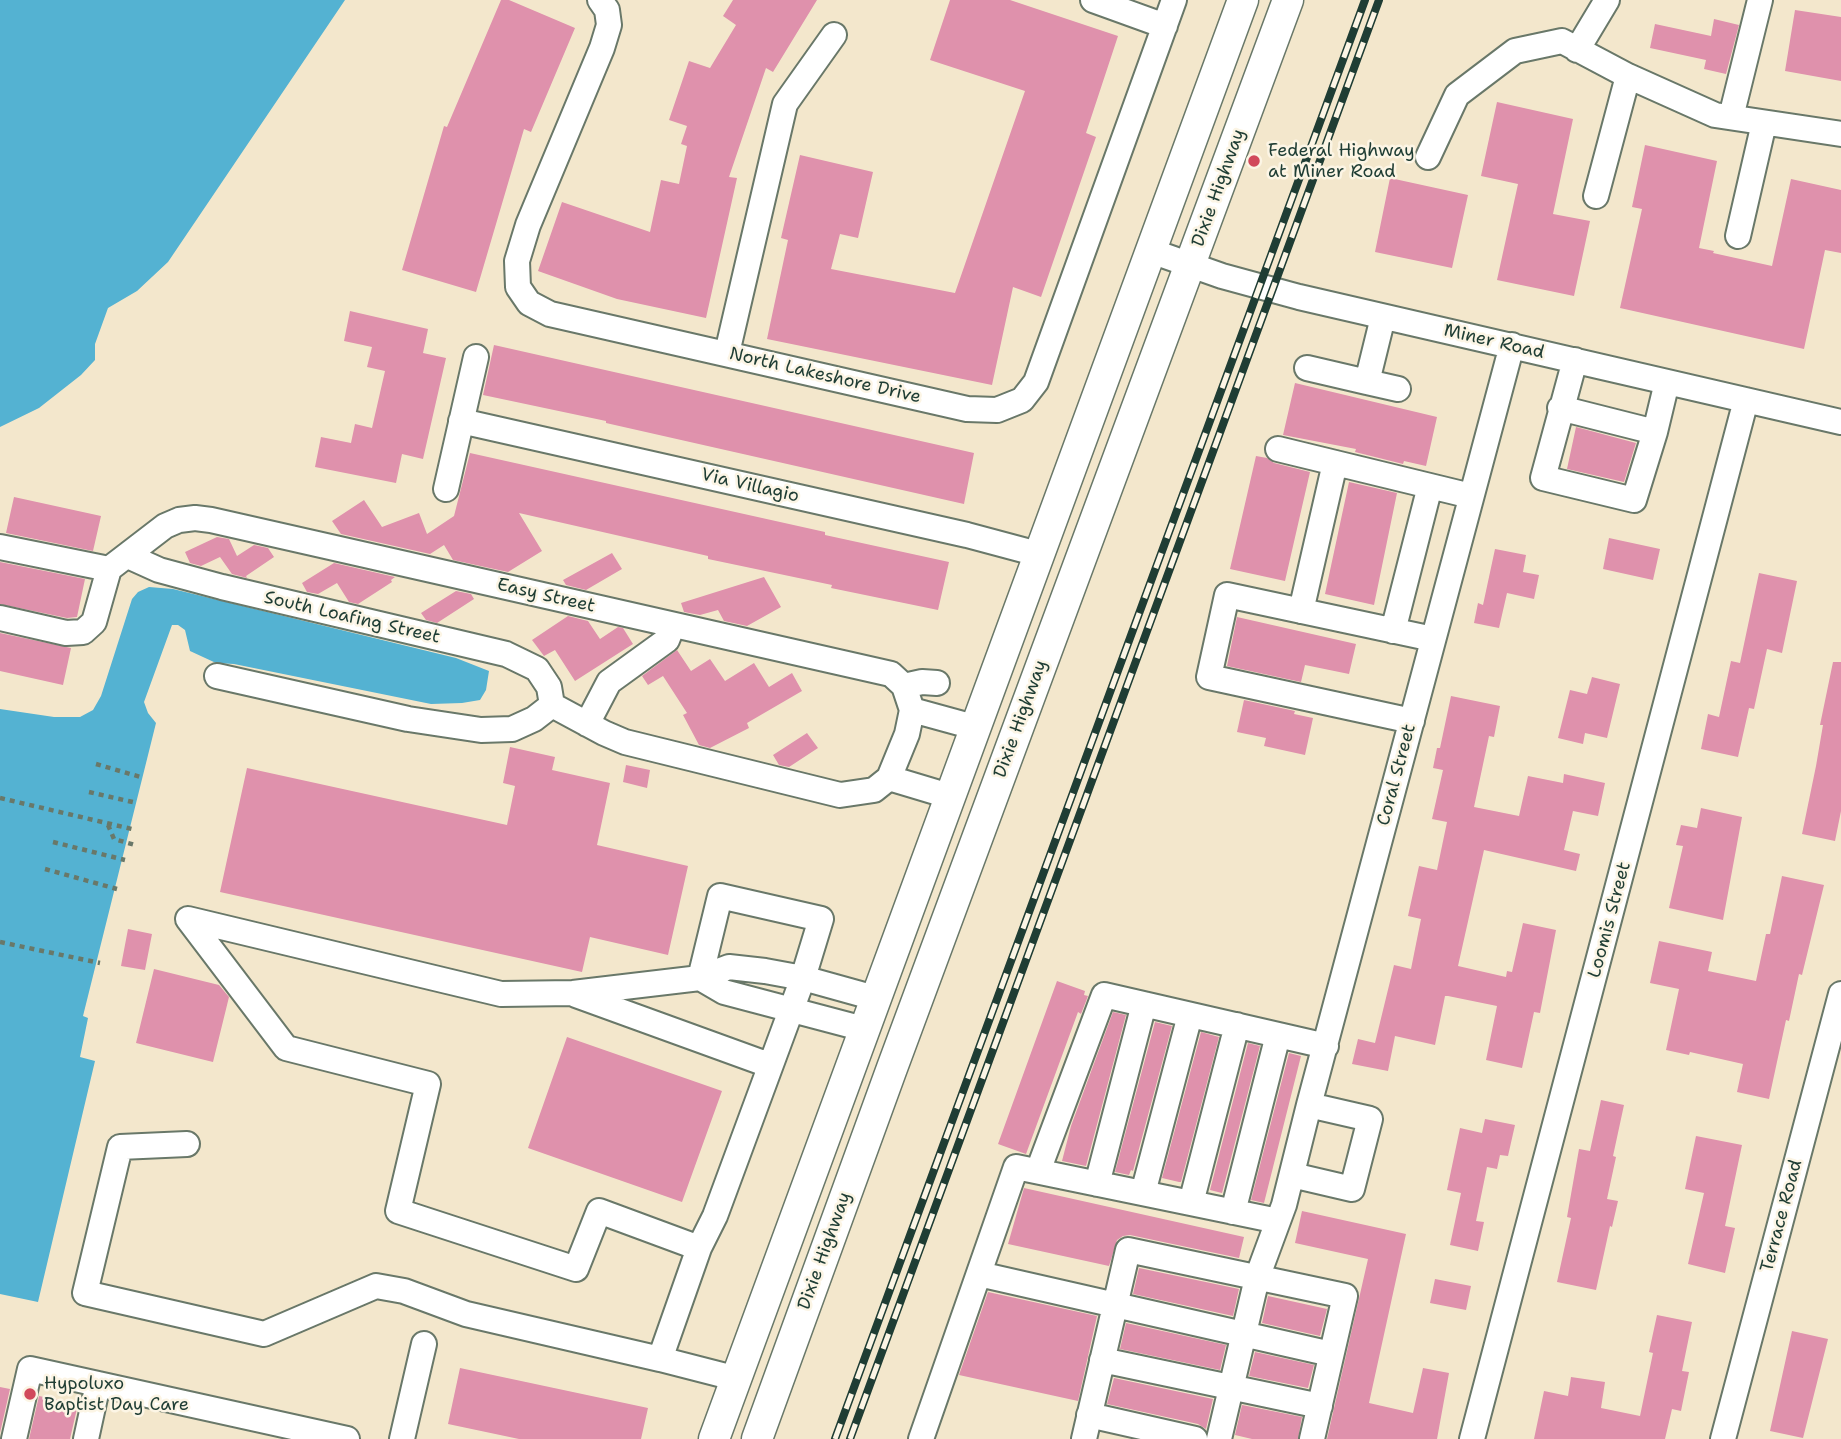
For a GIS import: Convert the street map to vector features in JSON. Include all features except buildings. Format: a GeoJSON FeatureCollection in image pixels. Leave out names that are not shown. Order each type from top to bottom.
{"type":"FeatureCollection","features":[{"type":"Feature","properties":{"kind":"main road"},"geometry":{"type":"LineString","coordinates":[[714,1439],[734,1378],[1243,0]]}},
{"type":"Feature","properties":{"kind":"main road","name":"Dixie Highway"},"geometry":{"type":"LineString","coordinates":[[757,1439],[1288,0]]}},
{"type":"Feature","properties":{"kind":"main road"},"geometry":{"type":"LineString","coordinates":[[875,998],[892,1068]]}},
{"type":"Feature","properties":{"kind":"street","name":"North Lakeshore Drive"},"geometry":{"type":"LineString","coordinates":[[600,0],[607,10],[610,24],[528,225],[517,261],[517,286],[530,303],[550,314],[967,409],[997,410],[1022,400],[1036,382],[1174,0]]}},
{"type":"Feature","properties":{"kind":"street"},"geometry":{"type":"LineString","coordinates":[[1093,0],[1165,26]]}},
{"type":"Feature","properties":{"kind":"street"},"geometry":{"type":"LineString","coordinates":[[1577,50],[1607,0]]}},
{"type":"Feature","properties":{"kind":"street"},"geometry":{"type":"LineString","coordinates":[[1731,117],[1759,0]]}},
{"type":"Feature","properties":{"kind":"street"},"geometry":{"type":"LineString","coordinates":[[727,353],[785,104],[834,35]]}},
{"type":"Feature","properties":{"kind":"street"},"geometry":{"type":"LineString","coordinates":[[1428,157],[1457,95],[1515,51],[1562,41],[1628,76],[1715,115],[1841,134]]}},
{"type":"Feature","properties":{"kind":"street"},"geometry":{"type":"LineString","coordinates":[[1596,196],[1628,76]]}},
{"type":"Feature","properties":{"kind":"street"},"geometry":{"type":"LineString","coordinates":[[1738,236],[1764,123]]}},
{"type":"Feature","properties":{"kind":"street","name":"Miner Road"},"geometry":{"type":"LineString","coordinates":[[1151,251],[1272,290],[1841,422]]}},
{"type":"Feature","properties":{"kind":"street"},"geometry":{"type":"LineString","coordinates":[[1367,382],[1383,317]]}},
{"type":"Feature","properties":{"kind":"street","name":"Coral Street"},"geometry":{"type":"LineString","coordinates":[[1219,1439],[1257,1278],[1292,1175],[1512,345]]}},
{"type":"Feature","properties":{"kind":"street"},"geometry":{"type":"LineString","coordinates":[[446,489],[476,357]]}},
{"type":"Feature","properties":{"kind":"street"},"geometry":{"type":"LineString","coordinates":[[1575,360],[1543,478],[1634,500],[1667,382]]}},
{"type":"Feature","properties":{"kind":"street"},"geometry":{"type":"LineString","coordinates":[[1307,368],[1398,389]]}},
{"type":"Feature","properties":{"kind":"street","name":"Loomis Street"},"geometry":{"type":"LineString","coordinates":[[1472,1439],[1746,400]]}},
{"type":"Feature","properties":{"kind":"street"},"geometry":{"type":"LineString","coordinates":[[1560,408],[1655,432]]}},
{"type":"Feature","properties":{"kind":"street","name":"Via Villagio"},"geometry":{"type":"LineString","coordinates":[[461,421],[967,535],[1038,554]]}},
{"type":"Feature","properties":{"kind":"street"},"geometry":{"type":"LineString","coordinates":[[1278,449],[1471,496]]}},
{"type":"Feature","properties":{"kind":"street"},"geometry":{"type":"LineString","coordinates":[[1301,611],[1335,463]]}},
{"type":"Feature","properties":{"kind":"street"},"geometry":{"type":"LineString","coordinates":[[1393,631],[1430,486]]}},
{"type":"Feature","properties":{"kind":"street","name":"Easy Street"},"geometry":{"type":"LineString","coordinates":[[118,563],[165,526],[179,520],[211,520],[891,674],[904,686]]}},
{"type":"Feature","properties":{"kind":"street","name":"South Loafing Street"},"geometry":{"type":"LineString","coordinates":[[0,547],[159,569],[222,587],[506,654],[537,669],[549,687],[552,705]]}},
{"type":"Feature","properties":{"kind":"street"},"geometry":{"type":"LineString","coordinates":[[0,618],[66,632],[83,632],[94,622],[118,563]]}},
{"type":"Feature","properties":{"kind":"street"},"geometry":{"type":"LineString","coordinates":[[1412,721],[1209,677],[1227,595],[1433,639]]}},
{"type":"Feature","properties":{"kind":"street"},"geometry":{"type":"LineString","coordinates":[[587,724],[609,682],[667,640],[673,625]]}},
{"type":"Feature","properties":{"kind":"street"},"geometry":{"type":"LineString","coordinates":[[217,676],[368,710],[481,730],[512,729],[534,719],[552,705],[625,742],[840,794],[861,794],[874,790],[889,778],[907,734],[912,710],[904,686],[922,682],[937,683]]}},
{"type":"Feature","properties":{"kind":"street"},"geometry":{"type":"LineString","coordinates":[[912,710],[975,727]]}},
{"type":"Feature","properties":{"kind":"street"},"geometry":{"type":"LineString","coordinates":[[889,778],[949,796]]}},
{"type":"Feature","properties":{"kind":"street"},"geometry":{"type":"LineString","coordinates":[[660,1359],[699,1248],[715,1216],[803,978],[821,919],[720,896],[699,978]]}},
{"type":"Feature","properties":{"kind":"street"},"geometry":{"type":"LineString","coordinates":[[699,1248],[599,1211],[576,1269],[398,1211],[428,1084],[286,1048],[188,919],[501,994],[573,993],[699,978],[729,967],[803,978],[875,998]]}},
{"type":"Feature","properties":{"kind":"street"},"geometry":{"type":"LineString","coordinates":[[699,978],[724,992],[864,1029]]}},
{"type":"Feature","properties":{"kind":"street"},"geometry":{"type":"LineString","coordinates":[[573,993],[769,1065]]}},
{"type":"Feature","properties":{"kind":"street","name":"Terrace Road"},"geometry":{"type":"LineString","coordinates":[[1723,1439],[1841,994]]}},
{"type":"Feature","properties":{"kind":"street"},"geometry":{"type":"LineString","coordinates":[[1038,1171],[1104,995],[1326,1046]]}},
{"type":"Feature","properties":{"kind":"street"},"geometry":{"type":"LineString","coordinates":[[1097,1184],[1144,1004]]}},
{"type":"Feature","properties":{"kind":"street"},"geometry":{"type":"LineString","coordinates":[[1143,1193],[1190,1015]]}},
{"type":"Feature","properties":{"kind":"street"},"geometry":{"type":"LineString","coordinates":[[1191,1203],[1237,1025]]}},
{"type":"Feature","properties":{"kind":"street"},"geometry":{"type":"LineString","coordinates":[[1233,1212],[1278,1035]]}},
{"type":"Feature","properties":{"kind":"street"},"geometry":{"type":"LineString","coordinates":[[1292,1175],[1352,1189],[1370,1119],[1309,1105]]}},
{"type":"Feature","properties":{"kind":"street"},"geometry":{"type":"LineString","coordinates":[[187,1144],[120,1147],[85,1293],[264,1334],[376,1286],[404,1291],[466,1314],[734,1378]]}},
{"type":"Feature","properties":{"kind":"street"},"geometry":{"type":"LineString","coordinates":[[921,1439],[1016,1167],[1233,1212],[1281,1213]]}},
{"type":"Feature","properties":{"kind":"street"},"geometry":{"type":"LineString","coordinates":[[1195,1439],[1087,1427],[1128,1250],[1345,1296],[1312,1439]]}},
{"type":"Feature","properties":{"kind":"street"},"geometry":{"type":"LineString","coordinates":[[979,1274],[1332,1354]]}},
{"type":"Feature","properties":{"kind":"street"},"geometry":{"type":"LineString","coordinates":[[402,1439],[424,1344]]}},
{"type":"Feature","properties":{"kind":"street"},"geometry":{"type":"LineString","coordinates":[[1102,1360],[1320,1406]]}},
{"type":"Feature","properties":{"kind":"street"},"geometry":{"type":"LineString","coordinates":[[15,1439],[30,1369],[347,1439]]}},
{"type":"Feature","properties":{"kind":"street"},"geometry":{"type":"LineString","coordinates":[[86,1439],[97,1384]]}},
{"type":"Feature","properties":{"kind":"path"},"geometry":{"type":"LineString","coordinates":[[96,764],[144,778]]}},
{"type":"Feature","properties":{"kind":"path"},"geometry":{"type":"LineString","coordinates":[[89,792],[137,803]]}},
{"type":"Feature","properties":{"kind":"path"},"geometry":{"type":"LineString","coordinates":[[0,798],[132,830]]}},
{"type":"Feature","properties":{"kind":"path"},"geometry":{"type":"LineString","coordinates":[[108,824],[114,839],[135,845]]}},
{"type":"Feature","properties":{"kind":"path"},"geometry":{"type":"LineString","coordinates":[[53,842],[125,860]]}},
{"type":"Feature","properties":{"kind":"path"},"geometry":{"type":"LineString","coordinates":[[44,869],[117,889]]}},
{"type":"Feature","properties":{"kind":"path"},"geometry":{"type":"LineString","coordinates":[[0,942],[100,963]]}},
{"type":"Feature","properties":{"kind":"water"},"geometry":{"type":"Polygon","coordinates":[[[0,0],[345,0],[168,262],[137,291],[108,308],[95,344],[95,360],[81,375],[39,408],[0,427],[0,0]]]}},
{"type":"Feature","properties":{"kind":"water"},"geometry":{"type":"Polygon","coordinates":[[[149,587],[173,589],[456,658],[489,671],[486,690],[480,700],[431,704],[234,664],[216,663],[190,651],[185,630],[178,625],[172,625],[144,702],[156,723],[83,1016],[88,1018],[80,1057],[95,1061],[38,1302],[0,1294],[0,709],[54,717],[80,717],[93,710],[101,696],[132,599],[138,592],[149,587]]]}},
{"type":"Feature","properties":{"kind":"railway"},"geometry":{"type":"LineString","coordinates":[[835,1439],[1365,0]]}},
{"type":"Feature","properties":{"kind":"railway"},"geometry":{"type":"LineString","coordinates":[[850,1439],[1379,0]]}},
{"type":"Feature","properties":{"kind":"place","name":"Federal Highway at Miner Road"},"geometry":{"type":"Point","coordinates":[1254,161]}},
{"type":"Feature","properties":{"kind":"place","name":"Hypoluxo Baptist Day Care"},"geometry":{"type":"Point","coordinates":[30,1394]}}]}
